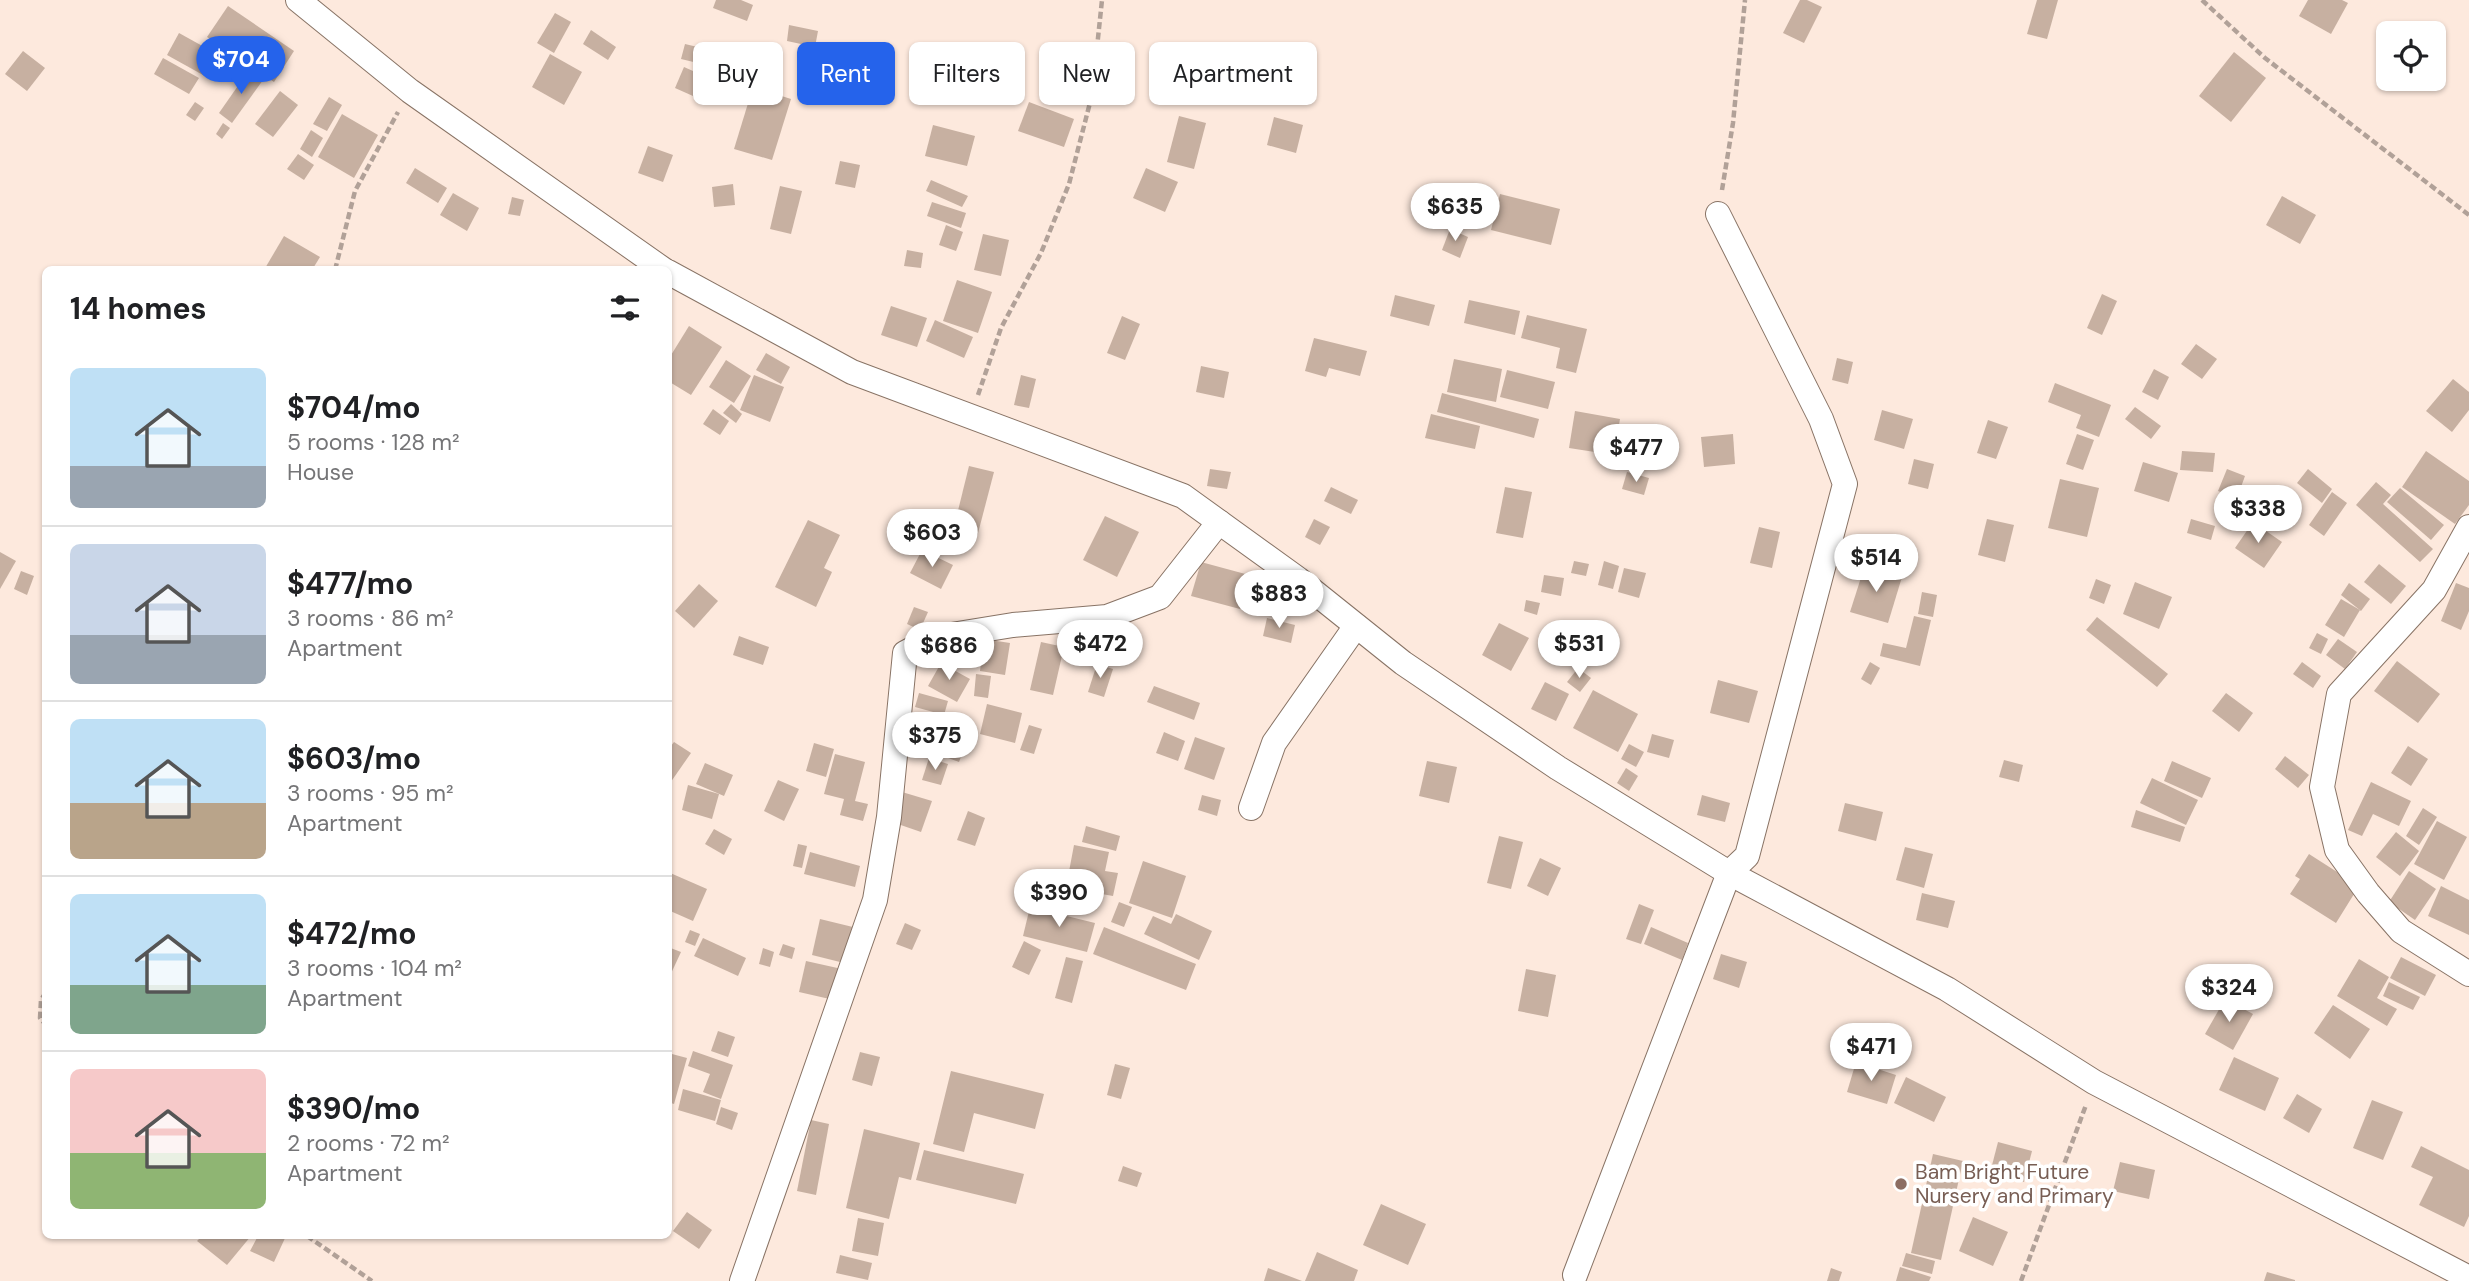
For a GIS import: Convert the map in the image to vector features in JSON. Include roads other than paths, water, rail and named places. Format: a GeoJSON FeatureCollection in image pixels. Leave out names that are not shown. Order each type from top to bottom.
{"type":"FeatureCollection","features":[{"type":"Feature","properties":{"kind":"street"},"geometry":{"type":"LineString","coordinates":[[298,0],[410,91],[659,266]]}},
{"type":"Feature","properties":{"kind":"street"},"geometry":{"type":"LineString","coordinates":[[1575,1275],[1729,873],[1747,856],[1845,484],[1821,419],[1718,214]]}},
{"type":"Feature","properties":{"kind":"street"},"geometry":{"type":"LineString","coordinates":[[672,274],[852,372],[1183,496],[1298,579],[1403,663],[1558,768],[1729,873],[1947,989],[2094,1082],[2469,1278]]}},
{"type":"Feature","properties":{"kind":"street"},"geometry":{"type":"LineString","coordinates":[[742,1281],[876,900],[889,817],[905,653],[933,638],[1013,625],[1107,617],[1160,597],[1219,522]]}},
{"type":"Feature","properties":{"kind":"street"},"geometry":{"type":"LineString","coordinates":[[2469,527],[2434,590],[2339,694],[2322,787],[2337,850],[2368,893],[2401,931],[2469,974]]}},
{"type":"Feature","properties":{"kind":"street"},"geometry":{"type":"LineString","coordinates":[[1251,808],[1274,743],[1356,626]]}},
{"type":"Feature","properties":{"kind":"place","name":"Bam Bright Future Nursery and Primary"},"geometry":{"type":"Point","coordinates":[1901,1184]}}]}
